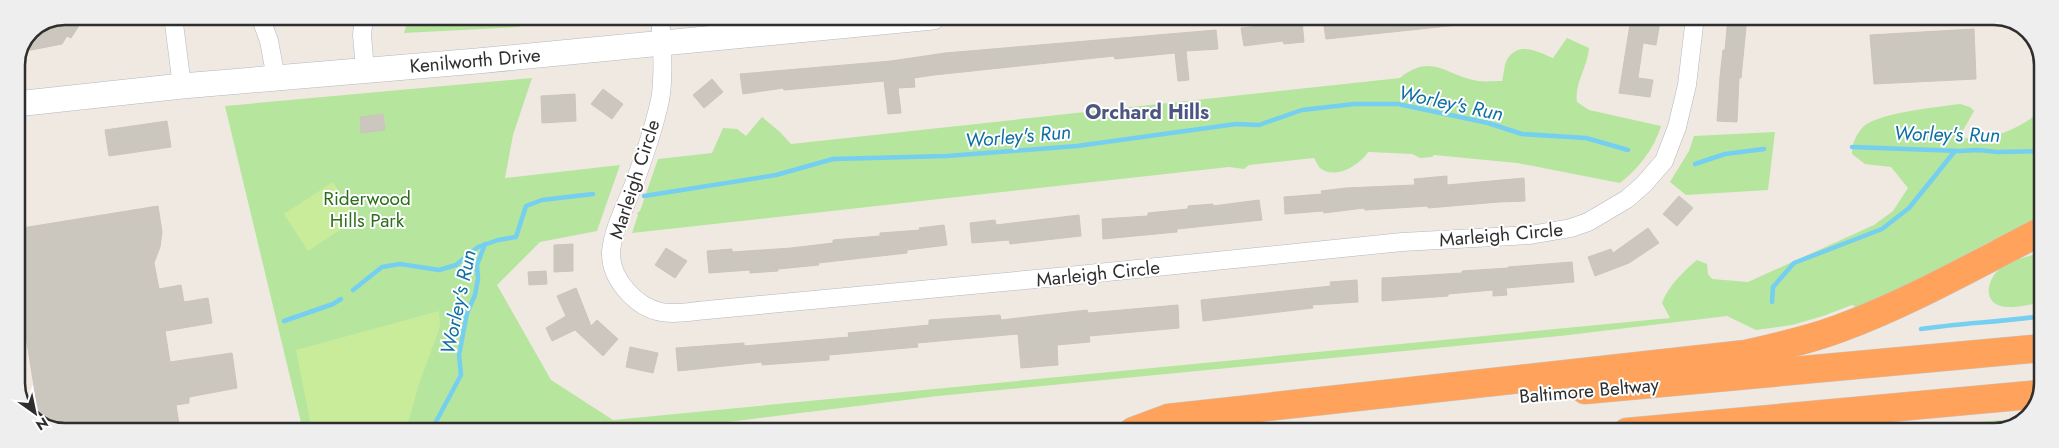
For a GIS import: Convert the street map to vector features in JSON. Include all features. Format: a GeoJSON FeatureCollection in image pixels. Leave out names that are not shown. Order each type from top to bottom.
{"type":"FeatureCollection","features":[{"type":"Feature","properties":{"kind":"highway"},"geometry":{"type":"LineString","coordinates":[[1155,423],[1168,418],[1746,354],[1788,345],[1838,329],[1877,313],[1927,290],[2034,234]]}},
{"type":"Feature","properties":{"kind":"highway","name":"Baltimore Beltway"},"geometry":{"type":"LineString","coordinates":[[1222,423],[2034,349]]}},
{"type":"Feature","properties":{"kind":"highway"},"geometry":{"type":"LineString","coordinates":[[1725,423],[2032,395]]}},
{"type":"Feature","properties":{"kind":"street"},"geometry":{"type":"LineString","coordinates":[[174,25],[182,86]]}},
{"type":"Feature","properties":{"kind":"street"},"geometry":{"type":"LineString","coordinates":[[263,25],[269,41],[276,78]]}},
{"type":"Feature","properties":{"kind":"street"},"geometry":{"type":"LineString","coordinates":[[363,25],[365,70]]}},
{"type":"Feature","properties":{"kind":"street","name":"Marleigh Circle"},"geometry":{"type":"LineString","coordinates":[[661,25],[660,98],[611,254],[614,271],[629,293],[649,308],[663,312],[707,310],[1048,278],[1402,242],[1530,235],[1571,228],[1588,222],[1627,200],[1664,161],[1677,127],[1687,85],[1694,25]]}},
{"type":"Feature","properties":{"kind":"street","name":"Kenilworth Drive"},"geometry":{"type":"LineString","coordinates":[[25,103],[182,86],[850,25]]}},
{"type":"Feature","properties":{"kind":"green space"},"geometry":{"type":"Polygon","coordinates":[[[406,25],[522,25],[519,27],[404,33],[406,25]]]}},
{"type":"Feature","properties":{"kind":"green space"},"geometry":{"type":"Polygon","coordinates":[[[1567,38],[1589,48],[1577,88],[1577,102],[1589,110],[1661,126],[1645,158],[1620,183],[1517,163],[1434,155],[1432,157],[1420,158],[1412,154],[1368,152],[1353,166],[1333,173],[1320,168],[1314,158],[1249,165],[1244,169],[1229,167],[632,233],[637,213],[640,211],[658,159],[712,153],[723,128],[737,129],[746,136],[762,117],[791,144],[1400,78],[1411,70],[1430,66],[1478,81],[1502,81],[1507,60],[1513,53],[1518,50],[1530,49],[1553,58],[1567,38]]]}},
{"type":"Feature","properties":{"kind":"green space","name":"Riderwood Hills Park"},"geometry":{"type":"Polygon","coordinates":[[[532,78],[513,135],[505,178],[620,165],[597,231],[540,242],[497,285],[551,380],[613,420],[1670,318],[1662,303],[1677,279],[1697,260],[1707,264],[1708,274],[1712,279],[1748,282],[1874,225],[1893,211],[1908,188],[1891,167],[1865,164],[1852,154],[1855,139],[1864,126],[1882,117],[1938,107],[1960,104],[1970,107],[1974,111],[1961,134],[1965,138],[1986,137],[2006,132],[2034,116],[2034,224],[2014,230],[1993,240],[1861,310],[1852,305],[1792,325],[1756,330],[1727,316],[1560,336],[938,396],[720,423],[301,423],[225,106],[532,78]]]}},
{"type":"Feature","properties":{"kind":"green space"},"geometry":{"type":"Polygon","coordinates":[[[1775,132],[1768,190],[1686,195],[1670,182],[1689,151],[1694,136],[1775,132]]]}},
{"type":"Feature","properties":{"kind":"green space"},"geometry":{"type":"Polygon","coordinates":[[[333,182],[357,219],[308,251],[284,214],[333,182]]]}},
{"type":"Feature","properties":{"kind":"green space"},"geometry":{"type":"Polygon","coordinates":[[[2034,255],[2034,304],[2007,307],[1992,301],[1989,295],[1990,282],[1994,276],[2005,265],[2034,255]]]}},
{"type":"Feature","properties":{"kind":"green space"},"geometry":{"type":"Polygon","coordinates":[[[439,311],[440,327],[418,387],[408,423],[310,423],[296,350],[439,311]]]}},
{"type":"Feature","properties":{"kind":"green space"},"geometry":{"type":"Polygon","coordinates":[[[2011,419],[1994,423],[1967,423],[2011,419]]]}},
{"type":"Feature","properties":{"kind":"building"},"geometry":{"type":"Polygon","coordinates":[[[79,25],[71,38],[67,36],[62,44],[28,51],[37,37],[50,28],[79,25]]]}},
{"type":"Feature","properties":{"kind":"building"},"geometry":{"type":"Polygon","coordinates":[[[1267,25],[1302,25],[1304,42],[1284,44],[1283,41],[1244,46],[1241,28],[1267,25]]]}},
{"type":"Feature","properties":{"kind":"building"},"geometry":{"type":"Polygon","coordinates":[[[1324,25],[1458,25],[1326,39],[1324,25]]]}},
{"type":"Feature","properties":{"kind":"building"},"geometry":{"type":"Polygon","coordinates":[[[1630,25],[1659,25],[1656,45],[1643,43],[1638,78],[1653,80],[1650,97],[1619,93],[1630,25]]]}},
{"type":"Feature","properties":{"kind":"building"},"geometry":{"type":"Polygon","coordinates":[[[1727,25],[1746,25],[1741,78],[1739,78],[1737,122],[1717,121],[1723,50],[1725,50],[1727,25]]]}},
{"type":"Feature","properties":{"kind":"building"},"geometry":{"type":"Polygon","coordinates":[[[1974,29],[1976,79],[1874,84],[1870,35],[1974,29]]]}},
{"type":"Feature","properties":{"kind":"building"},"geometry":{"type":"Polygon","coordinates":[[[1216,30],[1218,49],[1186,51],[1189,80],[1178,81],[1175,53],[1115,59],[1114,56],[934,75],[914,78],[915,87],[898,88],[901,113],[888,114],[884,81],[784,90],[783,88],[743,94],[740,74],[891,61],[945,53],[1216,30]]]}},
{"type":"Feature","properties":{"kind":"building"},"geometry":{"type":"Polygon","coordinates":[[[712,79],[723,92],[704,108],[693,95],[712,79]]]}},
{"type":"Feature","properties":{"kind":"building"},"geometry":{"type":"Polygon","coordinates":[[[603,89],[623,104],[612,119],[591,104],[603,89]]]}},
{"type":"Feature","properties":{"kind":"building"},"geometry":{"type":"Polygon","coordinates":[[[575,94],[576,121],[542,123],[541,96],[575,94]]]}},
{"type":"Feature","properties":{"kind":"building"},"geometry":{"type":"Polygon","coordinates":[[[383,114],[385,130],[361,133],[360,117],[383,114]]]}},
{"type":"Feature","properties":{"kind":"building"},"geometry":{"type":"Polygon","coordinates":[[[167,121],[171,147],[109,156],[105,130],[167,121]]]}},
{"type":"Feature","properties":{"kind":"building"},"geometry":{"type":"Polygon","coordinates":[[[1447,176],[1447,185],[1524,178],[1525,201],[1428,208],[1428,206],[1365,210],[1364,208],[1324,213],[1323,211],[1285,214],[1284,197],[1322,194],[1321,191],[1346,188],[1415,185],[1414,179],[1447,176]]]}},
{"type":"Feature","properties":{"kind":"building"},"geometry":{"type":"Polygon","coordinates":[[[1679,196],[1693,208],[1677,226],[1663,214],[1679,196]]]}},
{"type":"Feature","properties":{"kind":"building"},"geometry":{"type":"Polygon","coordinates":[[[1259,200],[1262,220],[1177,229],[1177,232],[1103,239],[1102,219],[1148,216],[1148,213],[1188,209],[1188,206],[1213,204],[1213,206],[1259,200]]]}},
{"type":"Feature","properties":{"kind":"building"},"geometry":{"type":"Polygon","coordinates":[[[158,206],[162,232],[160,247],[154,263],[159,289],[181,285],[184,302],[208,298],[212,323],[165,331],[170,362],[232,353],[237,388],[189,397],[189,403],[176,405],[179,423],[65,423],[45,418],[38,412],[25,330],[25,228],[158,206]]]}},
{"type":"Feature","properties":{"kind":"building"},"geometry":{"type":"Polygon","coordinates":[[[1079,215],[1081,236],[1010,244],[1009,240],[972,243],[970,223],[995,220],[996,225],[1079,215]]]}},
{"type":"Feature","properties":{"kind":"building"},"geometry":{"type":"Polygon","coordinates":[[[944,225],[947,245],[907,250],[907,253],[778,269],[778,271],[750,273],[750,270],[709,273],[707,251],[732,249],[732,252],[791,248],[833,243],[833,240],[880,236],[880,233],[920,230],[919,228],[944,225]]]}},
{"type":"Feature","properties":{"kind":"building"},"geometry":{"type":"Polygon","coordinates":[[[1648,228],[1659,243],[1629,263],[1595,276],[1588,257],[1611,249],[1613,253],[1648,228]]]}},
{"type":"Feature","properties":{"kind":"building"},"geometry":{"type":"Polygon","coordinates":[[[573,244],[573,271],[554,272],[554,245],[573,244]]]}},
{"type":"Feature","properties":{"kind":"building"},"geometry":{"type":"Polygon","coordinates":[[[666,248],[687,261],[675,278],[655,265],[666,248]]]}},
{"type":"Feature","properties":{"kind":"building"},"geometry":{"type":"Polygon","coordinates":[[[1572,262],[1574,282],[1506,288],[1507,295],[1493,296],[1493,290],[1448,294],[1448,296],[1382,301],[1382,278],[1462,273],[1462,271],[1572,262]]]}},
{"type":"Feature","properties":{"kind":"building"},"geometry":{"type":"Polygon","coordinates":[[[546,271],[547,284],[529,285],[528,272],[546,271]]]}},
{"type":"Feature","properties":{"kind":"building"},"geometry":{"type":"Polygon","coordinates":[[[1357,280],[1358,302],[1312,305],[1313,308],[1203,321],[1201,300],[1331,286],[1330,282],[1357,280]]]}},
{"type":"Feature","properties":{"kind":"building"},"geometry":{"type":"Polygon","coordinates":[[[576,288],[591,326],[597,320],[618,339],[603,356],[575,330],[552,341],[546,328],[566,316],[557,296],[576,288]]]}},
{"type":"Feature","properties":{"kind":"building"},"geometry":{"type":"Polygon","coordinates":[[[1178,305],[1179,328],[1089,336],[1090,342],[1057,345],[1058,365],[1021,368],[1018,334],[917,343],[918,347],[829,355],[829,360],[762,365],[762,362],[678,371],[676,348],[744,343],[744,346],[849,337],[848,333],[929,325],[929,320],[1000,315],[1001,320],[1087,310],[1088,313],[1178,305]]]}},
{"type":"Feature","properties":{"kind":"building"},"geometry":{"type":"Polygon","coordinates":[[[630,347],[658,353],[653,373],[626,367],[630,347]]]}},
{"type":"Feature","properties":{"kind":"waterway","name":"Worley's Run"},"geometry":{"type":"LineString","coordinates":[[644,196],[776,175],[833,159],[947,156],[1077,146],[1236,124],[1259,125],[1302,110],[1354,104],[1398,104],[1488,123],[1522,134],[1586,138],[1628,150]]}},
{"type":"Feature","properties":{"kind":"waterway","name":"Worley's Run"},"geometry":{"type":"LineString","coordinates":[[1852,147],[1997,152],[2034,151]]}},
{"type":"Feature","properties":{"kind":"waterway","name":"Worley's Run"},"geometry":{"type":"LineString","coordinates":[[1695,164],[1725,154],[1764,149]]}},
{"type":"Feature","properties":{"kind":"waterway"},"geometry":{"type":"LineString","coordinates":[[1772,302],[1773,287],[1794,263],[1882,229],[1909,208],[1955,151]]}},
{"type":"Feature","properties":{"kind":"waterway"},"geometry":{"type":"LineString","coordinates":[[353,290],[382,267],[400,264],[439,270],[456,265],[478,247],[498,240],[516,237],[526,206],[542,200],[593,194]]}},
{"type":"Feature","properties":{"kind":"waterway","name":"Worley's Run"},"geometry":{"type":"LineString","coordinates":[[435,423],[461,375],[459,355],[467,313],[475,295],[478,279],[477,265],[485,244]]}},
{"type":"Feature","properties":{"kind":"waterway"},"geometry":{"type":"LineString","coordinates":[[284,321],[333,304],[341,299]]}},
{"type":"Feature","properties":{"kind":"waterway"},"geometry":{"type":"LineString","coordinates":[[1921,329],[2034,317]]}},
{"type":"Feature","properties":{"kind":"district","name":"Orchard Hills"},"geometry":{"type":"Point","coordinates":[1147,112]}}]}
